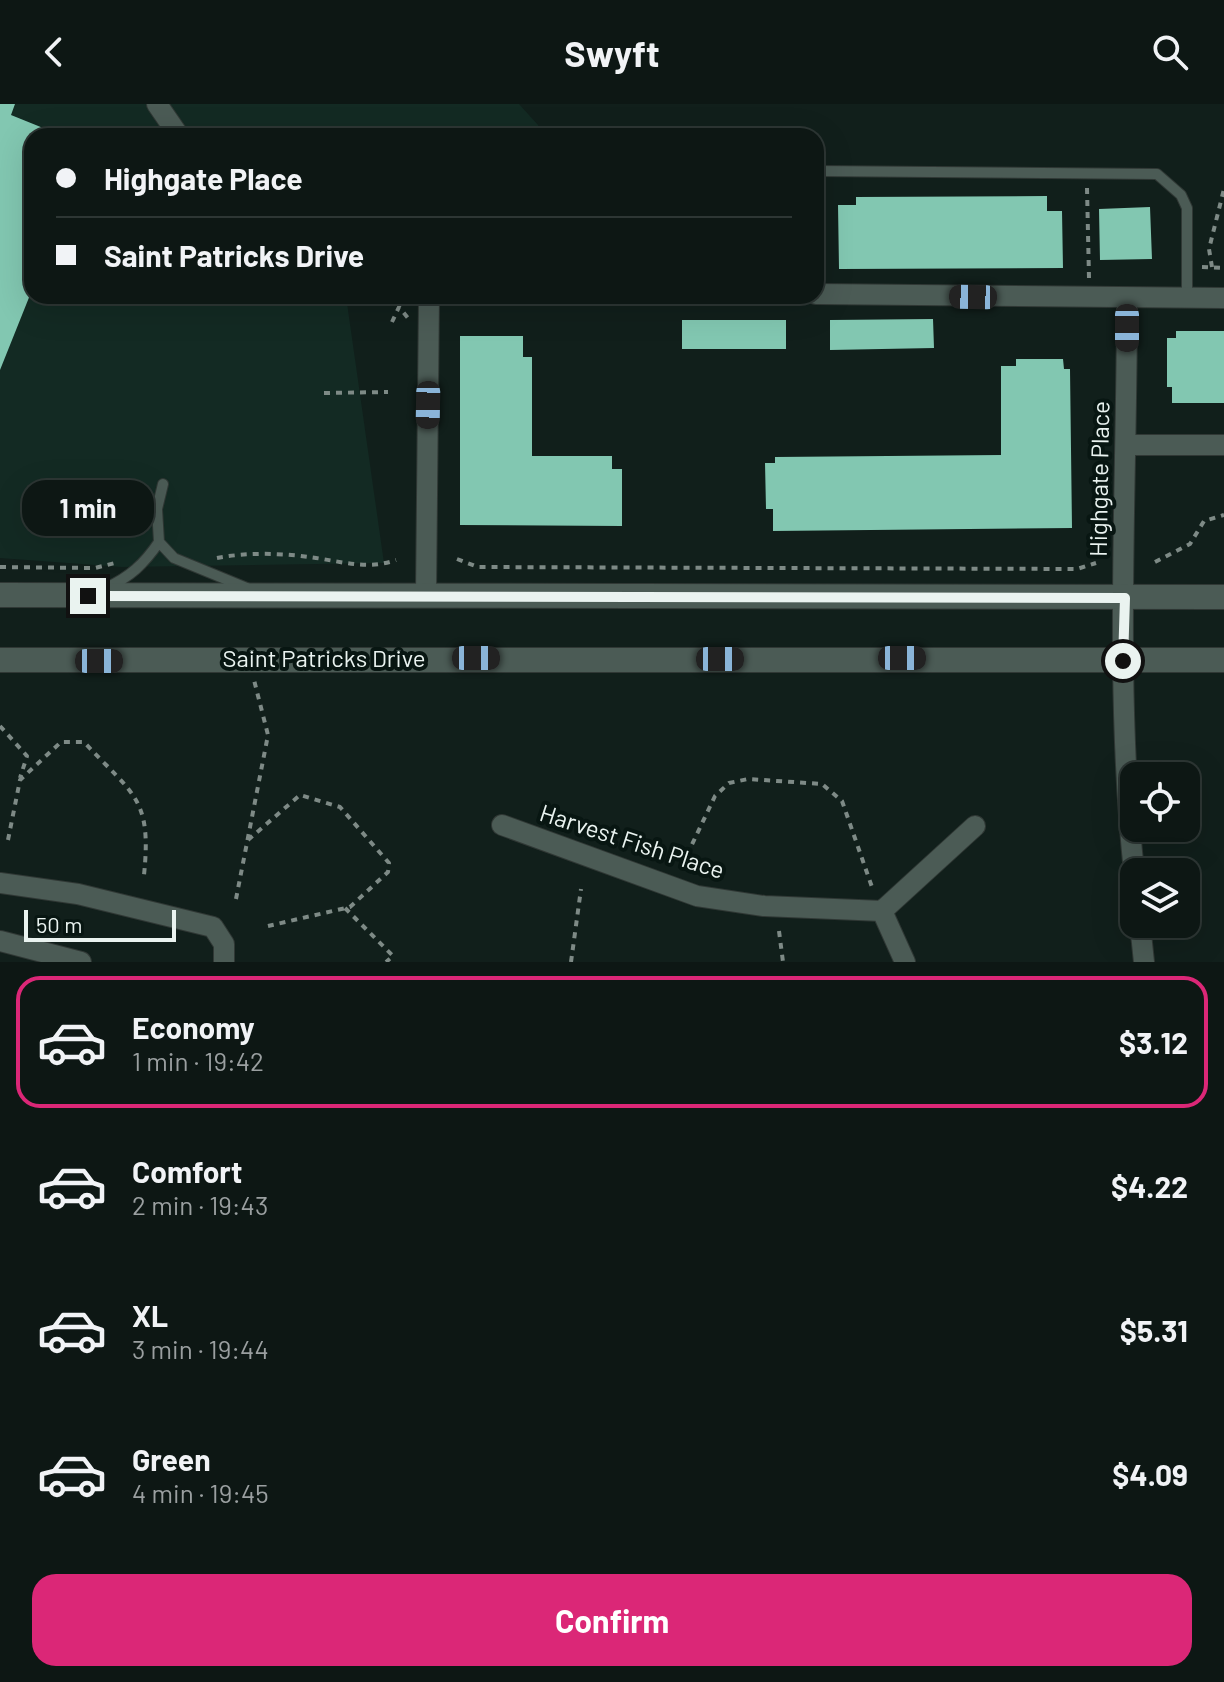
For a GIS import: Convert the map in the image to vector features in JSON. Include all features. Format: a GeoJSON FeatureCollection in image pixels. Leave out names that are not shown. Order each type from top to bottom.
{"type":"FeatureCollection","features":[{"type":"Feature","properties":{"kind":"main road"},"geometry":{"type":"LineString","coordinates":[[0,595],[1224,597]]}},
{"type":"Feature","properties":{"kind":"main road","name":"Saint Patricks Drive"},"geometry":{"type":"LineString","coordinates":[[0,660],[1224,660]]}},
{"type":"Feature","properties":{"kind":"street"},"geometry":{"type":"LineString","coordinates":[[157,104],[174,128]]}},
{"type":"Feature","properties":{"kind":"street"},"geometry":{"type":"LineString","coordinates":[[824,294],[1224,298]]}},
{"type":"Feature","properties":{"kind":"street","name":"Highgate Place"},"geometry":{"type":"LineString","coordinates":[[1127,299],[1123,661],[1133,858]]}},
{"type":"Feature","properties":{"kind":"street"},"geometry":{"type":"LineString","coordinates":[[426,596],[429,304]]}},
{"type":"Feature","properties":{"kind":"street"},"geometry":{"type":"LineString","coordinates":[[1127,445],[1224,445]]}},
{"type":"Feature","properties":{"kind":"street","name":"Harvest Fish Place"},"geometry":{"type":"LineString","coordinates":[[502,825],[697,896],[764,906],[882,911]]}},
{"type":"Feature","properties":{"kind":"street"},"geometry":{"type":"LineString","coordinates":[[905,962],[882,911],[975,826]]}},
{"type":"Feature","properties":{"kind":"street"},"geometry":{"type":"LineString","coordinates":[[0,883],[78,894],[213,927],[224,944],[224,962]]}},
{"type":"Feature","properties":{"kind":"street"},"geometry":{"type":"LineString","coordinates":[[1141,938],[1144,962]]}},
{"type":"Feature","properties":{"kind":"street"},"geometry":{"type":"LineString","coordinates":[[0,941],[81,962]]}},
{"type":"Feature","properties":{"kind":"lane"},"geometry":{"type":"LineString","coordinates":[[824,171],[1157,174],[1181,195],[1187,208],[1187,298]]}},
{"type":"Feature","properties":{"kind":"lane"},"geometry":{"type":"LineString","coordinates":[[88,596],[126,579],[144,564],[159,542],[157,509],[163,484]]}},
{"type":"Feature","properties":{"kind":"lane"},"geometry":{"type":"LineString","coordinates":[[159,542],[174,558],[197,570],[267,595]]}},
{"type":"Feature","properties":{"kind":"path"},"geometry":{"type":"LineString","coordinates":[[1086,172],[1089,278]]}},
{"type":"Feature","properties":{"kind":"path"},"geometry":{"type":"LineString","coordinates":[[1212,267],[1209,249],[1224,189]]}},
{"type":"Feature","properties":{"kind":"path"},"geometry":{"type":"LineString","coordinates":[[1203,267],[1224,268]]}},
{"type":"Feature","properties":{"kind":"path"},"geometry":{"type":"LineString","coordinates":[[392,322],[399,307],[408,318]]}},
{"type":"Feature","properties":{"kind":"path"},"geometry":{"type":"LineString","coordinates":[[324,393],[388,392]]}},
{"type":"Feature","properties":{"kind":"path"},"geometry":{"type":"LineString","coordinates":[[1155,562],[1190,544],[1204,521],[1224,515]]}},
{"type":"Feature","properties":{"kind":"path"},"geometry":{"type":"LineString","coordinates":[[0,567],[95,568],[116,564],[125,556]]}},
{"type":"Feature","properties":{"kind":"path"},"geometry":{"type":"LineString","coordinates":[[211,556],[290,556],[345,565],[383,564],[396,560]]}},
{"type":"Feature","properties":{"kind":"path"},"geometry":{"type":"LineString","coordinates":[[457,559],[478,567],[1077,569],[1096,563]]}},
{"type":"Feature","properties":{"kind":"path"},"geometry":{"type":"LineString","coordinates":[[236,899],[268,735],[253,678]]}},
{"type":"Feature","properties":{"kind":"path"},"geometry":{"type":"LineString","coordinates":[[0,726],[27,756],[8,840]]}},
{"type":"Feature","properties":{"kind":"path"},"geometry":{"type":"LineString","coordinates":[[20,780],[61,742],[84,742],[141,803],[148,834],[144,875]]}},
{"type":"Feature","properties":{"kind":"path"},"geometry":{"type":"LineString","coordinates":[[687,855],[715,796],[729,783],[748,779],[822,784],[842,801],[882,911]]}},
{"type":"Feature","properties":{"kind":"path"},"geometry":{"type":"LineString","coordinates":[[248,840],[300,795],[340,807],[389,863],[388,872],[345,908],[268,926]]}},
{"type":"Feature","properties":{"kind":"path"},"geometry":{"type":"LineString","coordinates":[[571,962],[581,889]]}},
{"type":"Feature","properties":{"kind":"path"},"geometry":{"type":"LineString","coordinates":[[345,908],[393,956],[386,962]]}},
{"type":"Feature","properties":{"kind":"path"},"geometry":{"type":"LineString","coordinates":[[779,931],[783,962]]}},
{"type":"Feature","properties":{"kind":"shaded area"},"geometry":{"type":"Polygon","coordinates":[[[0,104],[519,104],[538,125],[539,128],[24,128],[24,304],[347,304],[384,563],[122,567],[0,558],[0,104]]]}},
{"type":"Feature","properties":{"kind":"building"},"geometry":{"type":"Polygon","coordinates":[[[0,104],[15,104],[11,115],[43,128],[24,128],[26,304],[0,370],[0,104]]]}},
{"type":"Feature","properties":{"kind":"building"},"geometry":{"type":"Polygon","coordinates":[[[1047,196],[1047,211],[1062,211],[1063,268],[839,269],[838,205],[856,205],[856,197],[1047,196]]]}},
{"type":"Feature","properties":{"kind":"building"},"geometry":{"type":"Polygon","coordinates":[[[1150,207],[1152,259],[1100,260],[1099,209],[1150,207]]]}},
{"type":"Feature","properties":{"kind":"building"},"geometry":{"type":"Polygon","coordinates":[[[933,319],[934,348],[830,350],[830,320],[933,319]]]}},
{"type":"Feature","properties":{"kind":"building"},"geometry":{"type":"Polygon","coordinates":[[[682,320],[786,320],[786,349],[682,349],[682,320]]]}},
{"type":"Feature","properties":{"kind":"building"},"geometry":{"type":"Polygon","coordinates":[[[1176,331],[1224,331],[1224,403],[1172,403],[1172,387],[1167,387],[1167,338],[1176,338],[1176,331]]]}},
{"type":"Feature","properties":{"kind":"building"},"geometry":{"type":"Polygon","coordinates":[[[460,336],[523,336],[523,357],[532,357],[532,456],[612,456],[612,469],[622,469],[622,526],[460,525],[460,336]]]}},
{"type":"Feature","properties":{"kind":"building"},"geometry":{"type":"Polygon","coordinates":[[[1016,359],[1063,359],[1064,369],[1070,369],[1072,528],[773,531],[773,509],[766,509],[765,463],[775,463],[775,457],[1001,455],[1001,366],[1016,366],[1016,359]]]}},
{"type":"Feature","properties":{"kind":"route"},"geometry":{"type":"LineString","coordinates":[[88,596],[1125,598],[1123,661]]}}]}
